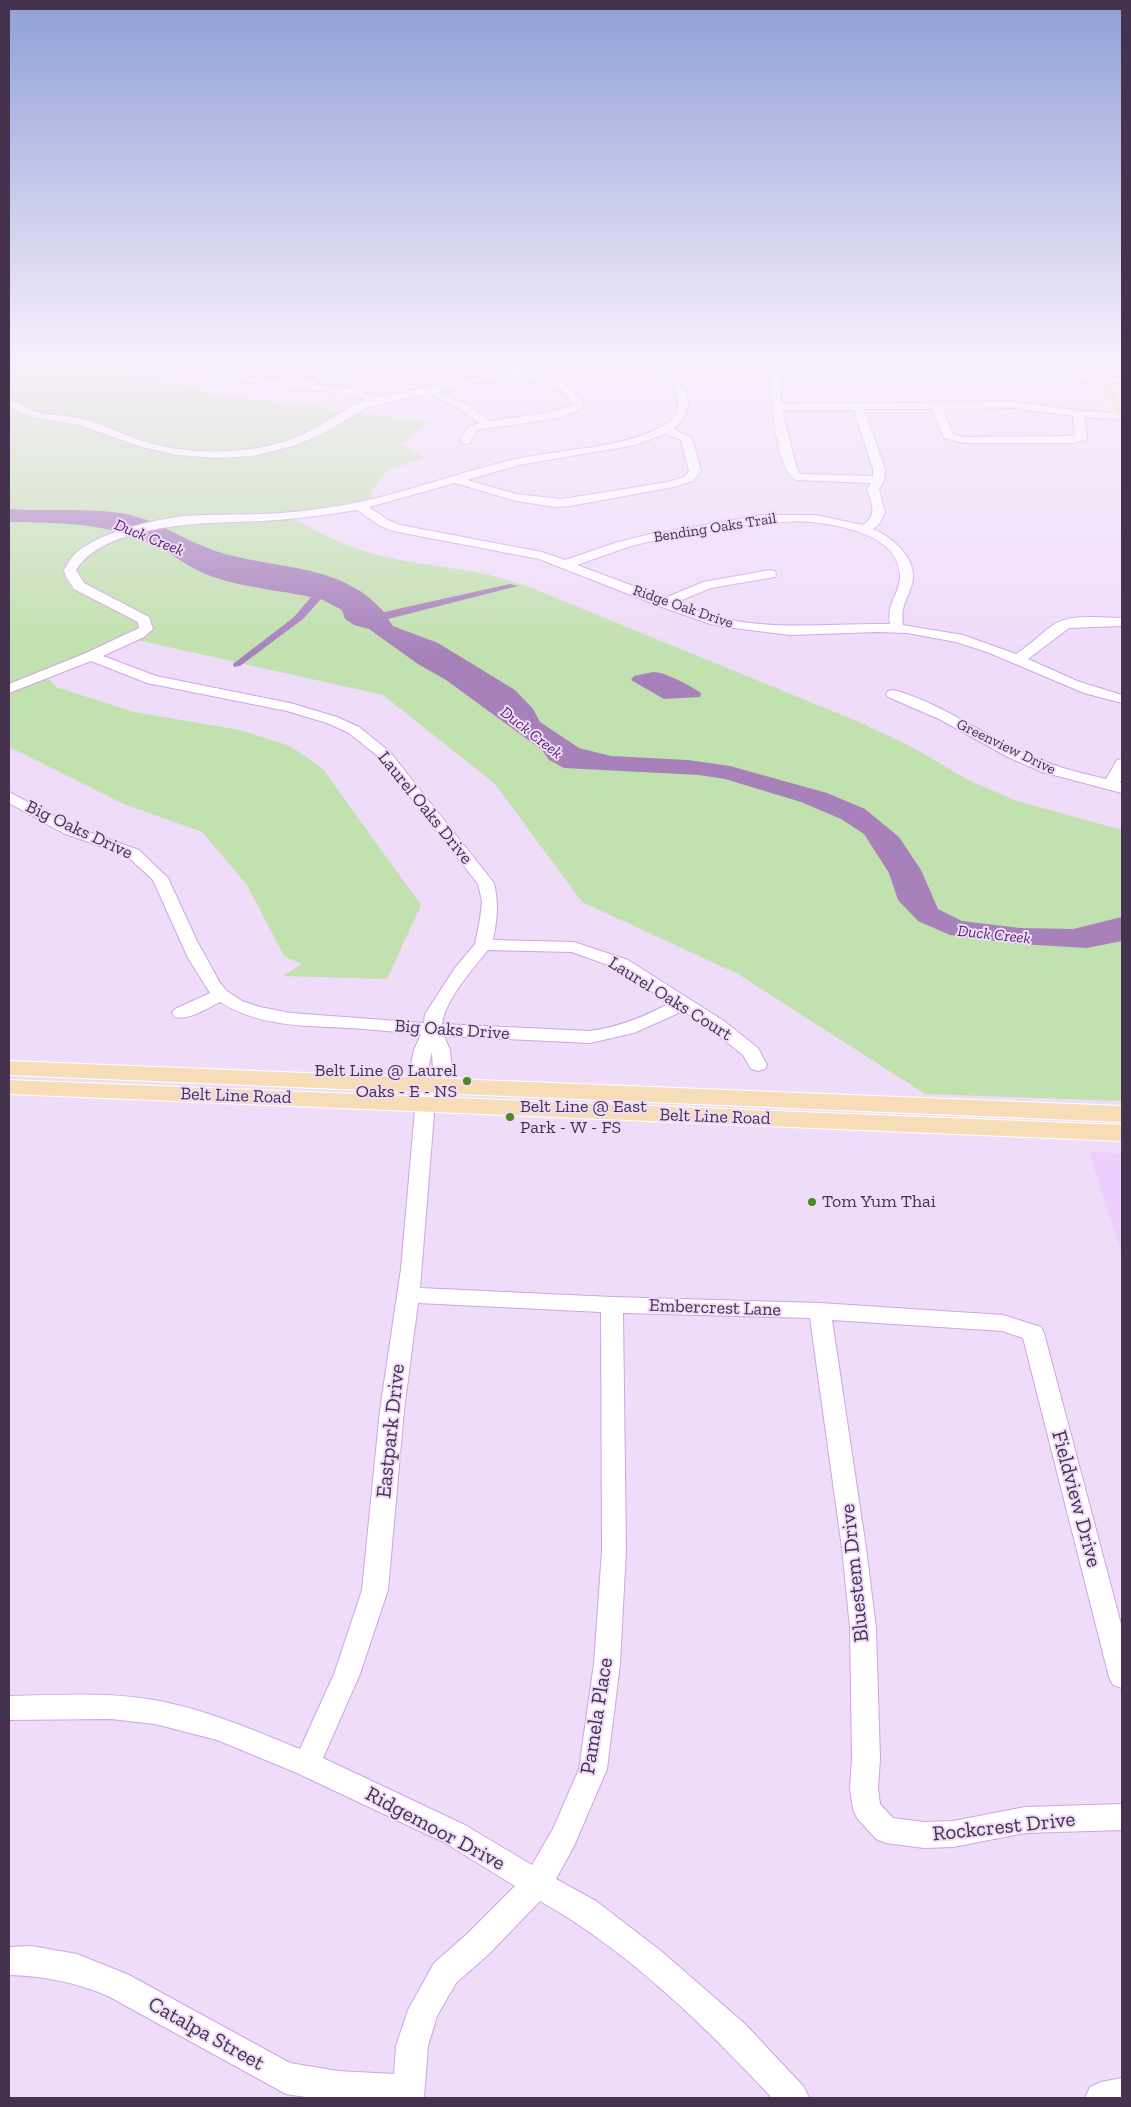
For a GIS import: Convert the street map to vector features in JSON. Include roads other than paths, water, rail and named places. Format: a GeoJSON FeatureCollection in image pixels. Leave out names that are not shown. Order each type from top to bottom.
{"type":"FeatureCollection","features":[{"type":"Feature","properties":{"kind":"main road","name":"Belt Line Road"},"geometry":{"type":"LineString","coordinates":[[9,1068],[426,1095],[600,1103],[920,1115],[1122,1114]]}},
{"type":"Feature","properties":{"kind":"main road","name":"Belt Line Road"},"geometry":{"type":"LineString","coordinates":[[9,1087],[426,1095]]}},
{"type":"Feature","properties":{"kind":"main road","name":"Belt Line Road"},"geometry":{"type":"LineString","coordinates":[[920,1115],[1122,1133]]}},
{"type":"Feature","properties":{"kind":"street"},"geometry":{"type":"LineString","coordinates":[[9,689],[91,656],[139,634],[146,628],[144,620],[79,586],[72,578],[70,570],[80,555],[97,546],[165,524],[184,520],[312,513],[358,505],[408,494],[454,479],[519,462],[551,456]]}},
{"type":"Feature","properties":{"kind":"street"},"geometry":{"type":"LineString","coordinates":[[454,479],[492,492],[557,503],[577,502],[611,494],[664,486],[688,478],[695,471],[691,456]]}},
{"type":"Feature","properties":{"kind":"street"},"geometry":{"type":"LineString","coordinates":[[788,456],[791,469],[794,475],[798,477],[878,480]]}},
{"type":"Feature","properties":{"kind":"street"},"geometry":{"type":"LineString","coordinates":[[865,529],[876,522],[880,516],[880,508],[873,490],[878,480],[879,469],[875,456]]}},
{"type":"Feature","properties":{"kind":"street","name":"Ridge Oak Drive"},"geometry":{"type":"LineString","coordinates":[[358,505],[384,523],[395,527],[522,550],[566,564],[715,621],[744,627],[801,631],[897,629],[963,639],[1083,688],[1122,699]]}},
{"type":"Feature","properties":{"kind":"street","name":"Bending Oaks Trail"},"geometry":{"type":"LineString","coordinates":[[566,564],[637,540],[765,517],[812,517],[865,529],[887,542],[898,552],[906,572],[907,584],[896,607],[897,629]]}},
{"type":"Feature","properties":{"kind":"street"},"geometry":{"type":"LineString","coordinates":[[664,603],[708,585],[770,574]]}},
{"type":"Feature","properties":{"kind":"street"},"geometry":{"type":"LineString","coordinates":[[1017,660],[1035,648],[1058,628],[1066,624],[1122,622]]}},
{"type":"Feature","properties":{"kind":"street","name":"Laurel Oaks Drive"},"geometry":{"type":"LineString","coordinates":[[91,656],[152,680],[290,707],[332,720],[354,730],[385,755],[486,882],[490,901],[489,919],[483,945],[461,972],[434,1014],[432,1030]]}},
{"type":"Feature","properties":{"kind":"street","name":"Ridge Oak Drive"},"geometry":{"type":"LineString","coordinates":[[1074,683],[1089,684],[1122,692]]}},
{"type":"Feature","properties":{"kind":"street","name":"Greenview Drive"},"geometry":{"type":"LineString","coordinates":[[893,694],[944,716],[1013,754],[1047,770],[1117,787]]}},
{"type":"Feature","properties":{"kind":"street"},"geometry":{"type":"LineString","coordinates":[[1117,787],[1122,764]]}},
{"type":"Feature","properties":{"kind":"street","name":"Big Oaks Drive"},"geometry":{"type":"LineString","coordinates":[[9,797],[69,830],[133,854],[148,866],[160,878],[206,975],[221,995],[250,1010],[276,1017],[432,1030],[590,1037],[614,1035],[640,1027],[682,1004]]}},
{"type":"Feature","properties":{"kind":"street","name":"Laurel Oaks Court"},"geometry":{"type":"LineString","coordinates":[[483,945],[574,947],[622,964],[716,1025],[751,1052],[758,1065]]}},
{"type":"Feature","properties":{"kind":"street"},"geometry":{"type":"LineString","coordinates":[[181,1013],[221,995]]}},
{"type":"Feature","properties":{"kind":"street"},"geometry":{"type":"LineString","coordinates":[[426,1095],[443,1073],[441,1050],[432,1030]]}},
{"type":"Feature","properties":{"kind":"street","name":"Eastpark Drive"},"geometry":{"type":"LineString","coordinates":[[307,1764],[347,1674],[375,1590],[392,1410],[412,1269],[426,1095]]}},
{"type":"Feature","properties":{"kind":"street","name":"Embercrest Lane"},"geometry":{"type":"LineString","coordinates":[[408,1295],[612,1305],[820,1311],[1003,1324],[1021,1328]]}},
{"type":"Feature","properties":{"kind":"street","name":"Pamela Place"},"geometry":{"type":"LineString","coordinates":[[408,2094],[412,2046],[423,2010],[445,1973],[478,1944],[537,1884],[564,1837],[592,1769],[607,1664],[614,1550],[612,1305]]}},
{"type":"Feature","properties":{"kind":"street","name":"Bluestem Drive"},"geometry":{"type":"LineString","coordinates":[[820,1311],[854,1548],[863,1628],[866,1758],[864,1789],[867,1808],[886,1830]]}},
{"type":"Feature","properties":{"kind":"street","name":"Fieldview Drive"},"geometry":{"type":"LineString","coordinates":[[1021,1328],[1033,1333],[1122,1677]]}},
{"type":"Feature","properties":{"kind":"street","name":"Ridgemoor Drive"},"geometry":{"type":"LineString","coordinates":[[9,1708],[111,1707],[155,1712],[220,1729],[307,1764],[455,1834],[537,1884],[586,1910],[650,1961],[734,2035],[793,2098]]}},
{"type":"Feature","properties":{"kind":"street","name":"Rockcrest Drive"},"geometry":{"type":"LineString","coordinates":[[886,1830],[924,1835],[953,1834],[1025,1820],[1122,1818]]}},
{"type":"Feature","properties":{"kind":"street","name":"Catalpa Street"},"geometry":{"type":"LineString","coordinates":[[9,1961],[31,1961],[77,1969],[118,1985],[286,2078],[338,2087],[408,2094]]}},
{"type":"Feature","properties":{"kind":"street"},"geometry":{"type":"LineString","coordinates":[[1102,2098],[1122,2094]]}},
{"type":"Feature","properties":{"kind":"water","name":"Duck Creek"},"geometry":{"type":"Polygon","coordinates":[[[9,509],[97,511],[137,517],[210,549],[256,561],[303,569],[346,583],[366,595],[384,612],[510,584],[518,586],[388,619],[393,626],[438,643],[515,690],[533,709],[540,722],[579,748],[611,756],[688,760],[730,766],[827,793],[865,809],[899,837],[921,870],[938,909],[962,921],[1020,928],[1073,929],[1122,917],[1122,941],[1087,948],[1019,944],[950,935],[918,921],[898,900],[889,873],[864,834],[841,819],[801,802],[725,779],[699,775],[564,768],[549,760],[542,750],[446,680],[418,664],[369,629],[354,625],[345,619],[342,610],[321,599],[303,619],[240,666],[234,667],[233,664],[294,617],[311,597],[239,584],[211,576],[193,568],[157,546],[115,531],[81,525],[9,522],[9,509]]]}},
{"type":"Feature","properties":{"kind":"water"},"geometry":{"type":"Polygon","coordinates":[[[653,672],[664,674],[685,683],[701,693],[700,697],[664,699],[631,680],[634,676],[653,672]]]}},
{"type":"Feature","properties":{"kind":"place","name":"Belt Line @ Laurel Oaks - E - NS"},"geometry":{"type":"Point","coordinates":[467,1081]}},
{"type":"Feature","properties":{"kind":"place","name":"Belt Line @ East Park - W - FS"},"geometry":{"type":"Point","coordinates":[510,1117]}},
{"type":"Feature","properties":{"kind":"place","name":"Tom Yum Thai"},"geometry":{"type":"Point","coordinates":[812,1202]}}]}
